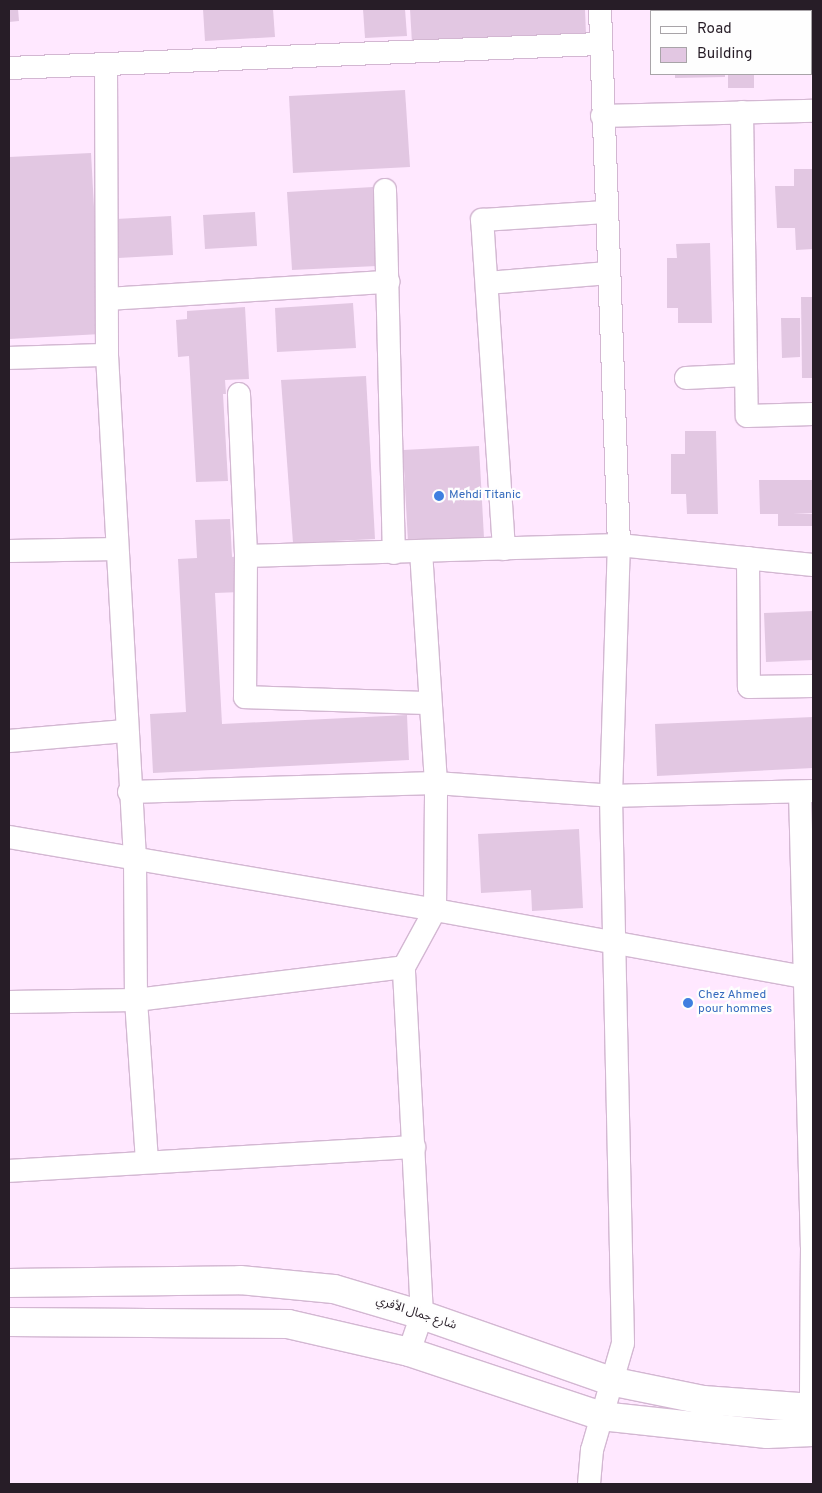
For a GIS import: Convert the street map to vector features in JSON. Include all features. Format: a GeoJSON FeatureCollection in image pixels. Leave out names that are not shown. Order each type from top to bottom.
{"type":"FeatureCollection","features":[{"type":"Feature","properties":{"kind":"street"},"geometry":{"type":"LineString","coordinates":[[589,1484],[592,1450],[610,1381],[623,1343],[611,796],[619,546],[599,44],[600,9]]}},
{"type":"Feature","properties":{"kind":"street"},"geometry":{"type":"LineString","coordinates":[[9,68],[599,44]]}},
{"type":"Feature","properties":{"kind":"street"},"geometry":{"type":"LineString","coordinates":[[106,65],[107,354],[134,859],[136,1000],[147,1162]]}},
{"type":"Feature","properties":{"kind":"street"},"geometry":{"type":"LineString","coordinates":[[602,116],[813,111]]}},
{"type":"Feature","properties":{"kind":"street"},"geometry":{"type":"LineString","coordinates":[[742,112],[747,416],[813,414]]}},
{"type":"Feature","properties":{"kind":"street"},"geometry":{"type":"LineString","coordinates":[[385,190],[394,553]]}},
{"type":"Feature","properties":{"kind":"street"},"geometry":{"type":"LineString","coordinates":[[504,549],[482,220],[606,212]]}},
{"type":"Feature","properties":{"kind":"street"},"geometry":{"type":"LineString","coordinates":[[487,283],[608,274]]}},
{"type":"Feature","properties":{"kind":"street"},"geometry":{"type":"LineString","coordinates":[[107,299],[388,282]]}},
{"type":"Feature","properties":{"kind":"street"},"geometry":{"type":"LineString","coordinates":[[9,358],[107,354]]}},
{"type":"Feature","properties":{"kind":"street"},"geometry":{"type":"LineString","coordinates":[[686,378],[746,375]]}},
{"type":"Feature","properties":{"kind":"street"},"geometry":{"type":"LineString","coordinates":[[239,394],[246,556],[245,698],[430,703]]}},
{"type":"Feature","properties":{"kind":"street"},"geometry":{"type":"LineString","coordinates":[[246,556],[619,546],[813,565]]}},
{"type":"Feature","properties":{"kind":"street"},"geometry":{"type":"LineString","coordinates":[[9,551],[117,548]]}},
{"type":"Feature","properties":{"kind":"street"},"geometry":{"type":"LineString","coordinates":[[409,1352],[422,1315],[404,967],[435,910],[436,783],[421,552]]}},
{"type":"Feature","properties":{"kind":"street"},"geometry":{"type":"LineString","coordinates":[[748,558],[749,687],[813,686]]}},
{"type":"Feature","properties":{"kind":"street"},"geometry":{"type":"LineString","coordinates":[[9,741],[126,731]]}},
{"type":"Feature","properties":{"kind":"street"},"geometry":{"type":"LineString","coordinates":[[9,1322],[288,1324],[409,1352],[601,1416],[767,1434],[812,1416],[810,979],[807,792],[611,796],[436,783],[129,792]]}},
{"type":"Feature","properties":{"kind":"street"},"geometry":{"type":"LineString","coordinates":[[9,837],[435,910],[810,979]]}},
{"type":"Feature","properties":{"kind":"street"},"geometry":{"type":"LineString","coordinates":[[9,1002],[136,1000],[404,967]]}},
{"type":"Feature","properties":{"kind":"street"},"geometry":{"type":"LineString","coordinates":[[9,1171],[414,1147]]}},
{"type":"Feature","properties":{"kind":"street","name":"شارع جمال الأفري"},"geometry":{"type":"LineString","coordinates":[[9,1283],[240,1280],[334,1290],[422,1315],[610,1381],[703,1400],[812,1416]]}},
{"type":"Feature","properties":{"kind":"building"},"geometry":{"type":"Polygon","coordinates":[[[9,9],[18,9],[19,21],[9,22],[9,9]]]}},
{"type":"Feature","properties":{"kind":"building"},"geometry":{"type":"Polygon","coordinates":[[[203,9],[273,9],[275,37],[205,41],[203,9]]]}},
{"type":"Feature","properties":{"kind":"building"},"geometry":{"type":"Polygon","coordinates":[[[363,9],[405,9],[407,36],[365,38],[363,9]]]}},
{"type":"Feature","properties":{"kind":"building"},"geometry":{"type":"Polygon","coordinates":[[[410,9],[585,9],[586,35],[412,43],[410,9]]]}},
{"type":"Feature","properties":{"kind":"building"},"geometry":{"type":"Polygon","coordinates":[[[651,9],[724,9],[724,10],[651,9]]]}},
{"type":"Feature","properties":{"kind":"building"},"geometry":{"type":"Polygon","coordinates":[[[726,9],[752,9],[752,10],[726,9]]]}},
{"type":"Feature","properties":{"kind":"building"},"geometry":{"type":"Polygon","coordinates":[[[781,9],[813,9],[813,45],[812,10],[781,9]]]}},
{"type":"Feature","properties":{"kind":"building"},"geometry":{"type":"Polygon","coordinates":[[[675,75],[725,75],[725,77],[675,78],[675,75]]]}},
{"type":"Feature","properties":{"kind":"building"},"geometry":{"type":"Polygon","coordinates":[[[728,75],[754,75],[754,88],[728,88],[728,75]]]}},
{"type":"Feature","properties":{"kind":"building"},"geometry":{"type":"Polygon","coordinates":[[[405,90],[410,167],[293,173],[289,96],[405,90]]]}},
{"type":"Feature","properties":{"kind":"building"},"geometry":{"type":"Polygon","coordinates":[[[91,153],[101,334],[9,339],[9,157],[91,153]]]}},
{"type":"Feature","properties":{"kind":"building"},"geometry":{"type":"Polygon","coordinates":[[[794,169],[813,169],[813,249],[796,250],[795,228],[777,228],[775,186],[794,186],[794,169]]]}},
{"type":"Feature","properties":{"kind":"building"},"geometry":{"type":"Polygon","coordinates":[[[373,187],[377,266],[292,270],[287,192],[373,187]]]}},
{"type":"Feature","properties":{"kind":"building"},"geometry":{"type":"Polygon","coordinates":[[[255,212],[257,246],[205,249],[203,215],[255,212]]]}},
{"type":"Feature","properties":{"kind":"building"},"geometry":{"type":"Polygon","coordinates":[[[171,216],[173,255],[118,258],[116,219],[171,216]]]}},
{"type":"Feature","properties":{"kind":"building"},"geometry":{"type":"Polygon","coordinates":[[[710,243],[712,323],[678,323],[678,308],[667,308],[667,258],[677,258],[676,244],[710,243]]]}},
{"type":"Feature","properties":{"kind":"building"},"geometry":{"type":"Polygon","coordinates":[[[801,297],[813,297],[813,378],[802,378],[801,297]]]}},
{"type":"Feature","properties":{"kind":"building"},"geometry":{"type":"Polygon","coordinates":[[[353,303],[356,348],[277,352],[275,308],[353,303]]]}},
{"type":"Feature","properties":{"kind":"building"},"geometry":{"type":"Polygon","coordinates":[[[245,307],[249,379],[225,380],[226,394],[223,394],[228,481],[196,482],[189,356],[178,357],[176,320],[187,319],[187,311],[245,307]]]}},
{"type":"Feature","properties":{"kind":"building"},"geometry":{"type":"Polygon","coordinates":[[[781,318],[800,318],[800,357],[782,358],[781,318]]]}},
{"type":"Feature","properties":{"kind":"building"},"geometry":{"type":"Polygon","coordinates":[[[366,376],[375,539],[293,543],[281,380],[366,376]]]}},
{"type":"Feature","properties":{"kind":"building"},"geometry":{"type":"Polygon","coordinates":[[[685,431],[716,431],[718,514],[687,514],[686,494],[671,494],[671,454],[685,454],[685,431]]]}},
{"type":"Feature","properties":{"kind":"building"},"geometry":{"type":"Polygon","coordinates":[[[479,446],[484,538],[408,542],[403,450],[479,446]]]}},
{"type":"Feature","properties":{"kind":"building"},"geometry":{"type":"Polygon","coordinates":[[[759,480],[813,480],[813,513],[793,513],[813,514],[813,526],[778,526],[778,514],[760,514],[759,480]]]}},
{"type":"Feature","properties":{"kind":"building"},"geometry":{"type":"Polygon","coordinates":[[[230,519],[232,557],[239,556],[241,592],[215,593],[222,724],[407,715],[409,760],[153,773],[150,714],[186,712],[178,559],[197,558],[195,520],[230,519]]]}},
{"type":"Feature","properties":{"kind":"building"},"geometry":{"type":"Polygon","coordinates":[[[813,611],[813,660],[766,662],[764,613],[813,611]]]}},
{"type":"Feature","properties":{"kind":"building"},"geometry":{"type":"Polygon","coordinates":[[[813,717],[813,768],[657,776],[655,724],[813,717]]]}},
{"type":"Feature","properties":{"kind":"building"},"geometry":{"type":"Polygon","coordinates":[[[579,829],[583,908],[532,911],[531,890],[481,893],[478,834],[579,829]]]}},
{"type":"Feature","properties":{"kind":"place","name":"Mehdi Titanic"},"geometry":{"type":"Point","coordinates":[439,496]}},
{"type":"Feature","properties":{"kind":"place","name":"Chez Ahmed pour hommes"},"geometry":{"type":"Point","coordinates":[688,1003]}}]}
